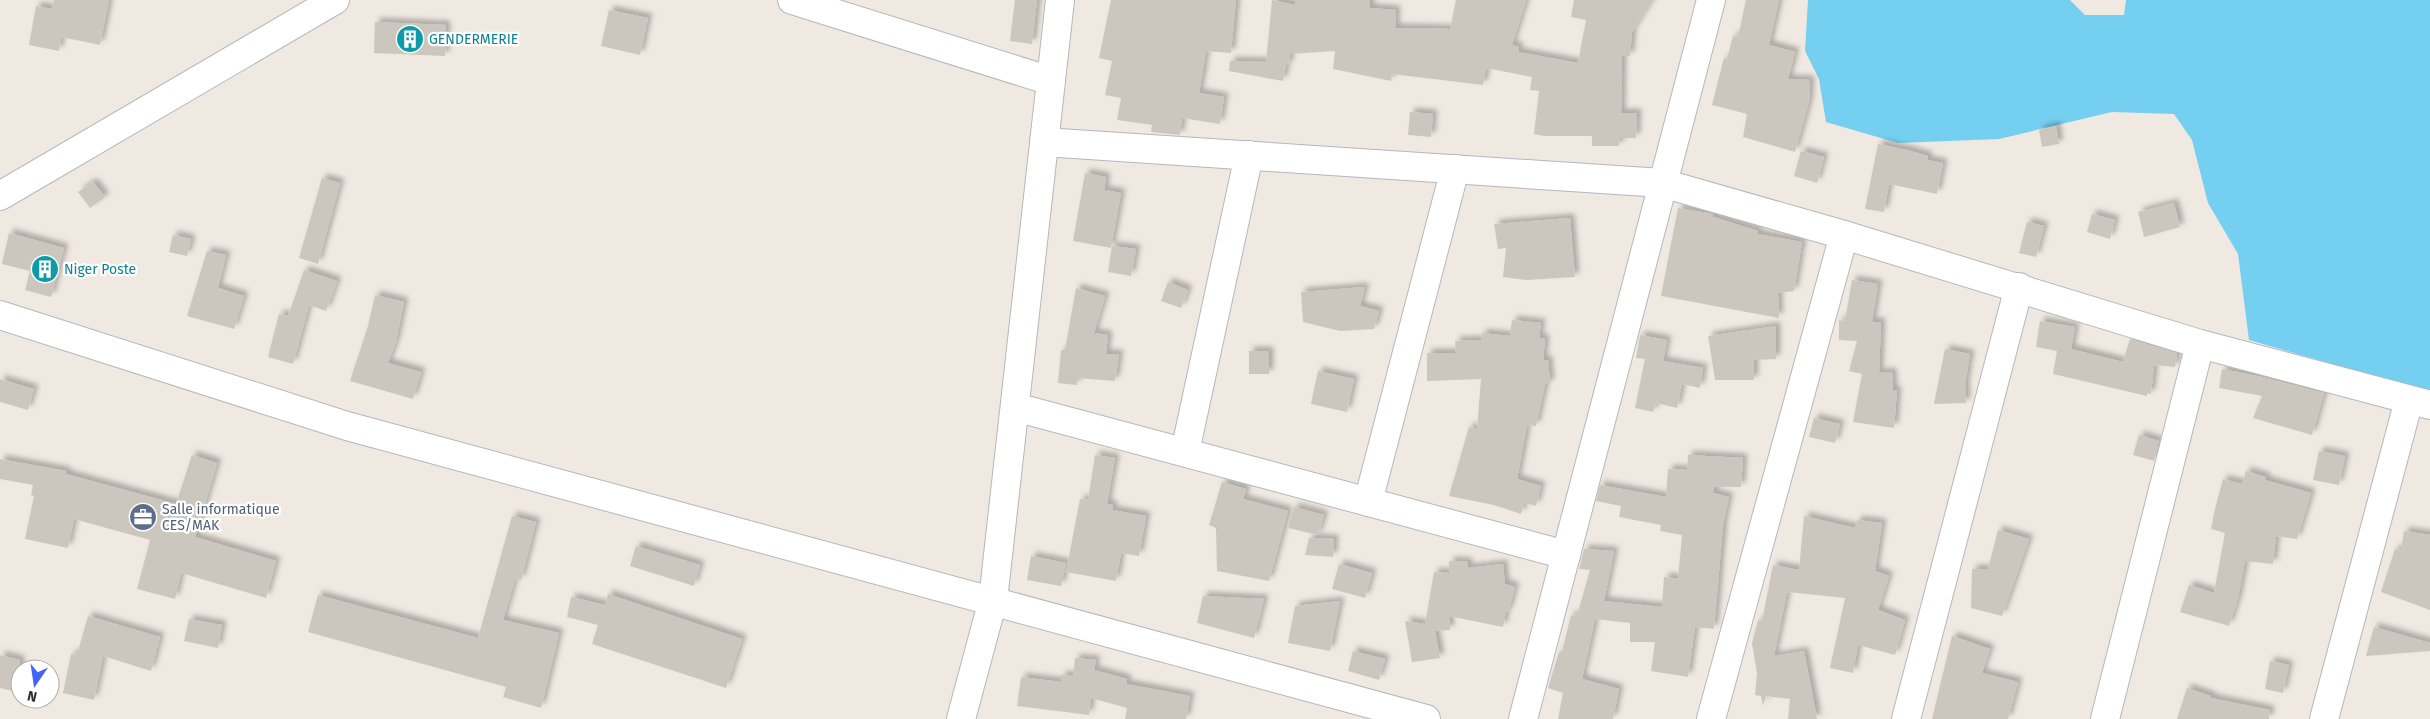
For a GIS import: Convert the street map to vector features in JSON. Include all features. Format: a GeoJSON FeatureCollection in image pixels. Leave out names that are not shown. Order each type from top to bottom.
{"type":"FeatureCollection","features":[{"type":"Feature","properties":{"kind":"street"},"geometry":{"type":"LineString","coordinates":[[0,196],[335,0]]}},
{"type":"Feature","properties":{"kind":"street"},"geometry":{"type":"LineString","coordinates":[[792,0],[1051,81]]}},
{"type":"Feature","properties":{"kind":"street"},"geometry":{"type":"LineString","coordinates":[[961,719],[993,600],[1060,0]]}},
{"type":"Feature","properties":{"kind":"street"},"geometry":{"type":"LineString","coordinates":[[1523,719],[1711,0]]}},
{"type":"Feature","properties":{"kind":"street"},"geometry":{"type":"LineString","coordinates":[[1044,142],[1662,183],[1844,235],[2200,344],[2420,403],[2324,719]]}},
{"type":"Feature","properties":{"kind":"street"},"geometry":{"type":"LineString","coordinates":[[1185,452],[1249,155]]}},
{"type":"Feature","properties":{"kind":"street"},"geometry":{"type":"LineString","coordinates":[[1368,502],[1455,169]]}},
{"type":"Feature","properties":{"kind":"street"},"geometry":{"type":"LineString","coordinates":[[1712,719],[1844,235]]}},
{"type":"Feature","properties":{"kind":"street"},"geometry":{"type":"LineString","coordinates":[[1906,719],[2018,288]]}},
{"type":"Feature","properties":{"kind":"street"},"geometry":{"type":"LineString","coordinates":[[0,314],[348,426],[1426,719]]}},
{"type":"Feature","properties":{"kind":"street"},"geometry":{"type":"LineString","coordinates":[[2105,719],[2200,344]]}},
{"type":"Feature","properties":{"kind":"street"},"geometry":{"type":"LineString","coordinates":[[1014,407],[1566,554]]}},
{"type":"Feature","properties":{"kind":"water"},"geometry":{"type":"Polygon","coordinates":[[[1808,0],[2070,0],[2085,15],[2124,15],[2126,0],[2430,0],[2430,392],[2249,340],[2238,254],[2208,203],[2192,140],[2174,114],[2112,112],[1999,139],[1898,143],[1826,122],[1819,79],[1805,51],[1808,0]]]}},
{"type":"Feature","properties":{"kind":"building"},"geometry":{"type":"Polygon","coordinates":[[[54,0],[109,0],[100,45],[61,37],[59,51],[29,45],[36,6],[52,9],[54,0]]]}},
{"type":"Feature","properties":{"kind":"building"},"geometry":{"type":"Polygon","coordinates":[[[1015,0],[1037,0],[1032,44],[1010,41],[1015,0]]]}},
{"type":"Feature","properties":{"kind":"building"},"geometry":{"type":"Polygon","coordinates":[[[1111,0],[1236,0],[1231,53],[1206,51],[1199,93],[1224,97],[1220,124],[1182,118],[1180,135],[1151,132],[1152,125],[1117,120],[1121,98],[1105,95],[1112,61],[1099,58],[1111,0]]]}},
{"type":"Feature","properties":{"kind":"building"},"geometry":{"type":"Polygon","coordinates":[[[1272,0],[1295,5],[1295,0],[1370,0],[1370,8],[1396,10],[1395,28],[1450,29],[1456,0],[1526,0],[1512,45],[1519,47],[1518,52],[1578,63],[1586,20],[1571,17],[1574,0],[1652,0],[1632,32],[1630,56],[1622,56],[1621,113],[1637,113],[1636,138],[1620,138],[1619,146],[1592,146],[1592,136],[1544,136],[1534,134],[1539,91],[1530,90],[1532,77],[1486,68],[1483,85],[1392,74],[1391,81],[1333,69],[1335,51],[1290,54],[1289,65],[1286,64],[1283,81],[1229,71],[1230,61],[1266,62],[1272,0]]]}},
{"type":"Feature","properties":{"kind":"building"},"geometry":{"type":"Polygon","coordinates":[[[1746,0],[1779,0],[1769,45],[1795,52],[1788,79],[1810,80],[1809,101],[1795,152],[1743,137],[1747,114],[1712,105],[1724,58],[1727,59],[1733,36],[1738,37],[1746,0]]]}},
{"type":"Feature","properties":{"kind":"building"},"geometry":{"type":"Polygon","coordinates":[[[609,10],[648,18],[640,55],[601,46],[609,10]]]}},
{"type":"Feature","properties":{"kind":"building","name":"GENDERMERIE"},"geometry":{"type":"Polygon","coordinates":[[[375,22],[446,25],[445,56],[374,53],[375,22]]]}},
{"type":"Feature","properties":{"kind":"building"},"geometry":{"type":"Polygon","coordinates":[[[1410,112],[1433,114],[1431,137],[1408,135],[1410,112]]]}},
{"type":"Feature","properties":{"kind":"building"},"geometry":{"type":"Polygon","coordinates":[[[2056,126],[2059,144],[2042,147],[2039,130],[2056,126]]]}},
{"type":"Feature","properties":{"kind":"building"},"geometry":{"type":"Polygon","coordinates":[[[1878,144],[1928,156],[1927,160],[1943,163],[1937,194],[1889,184],[1884,212],[1865,209],[1878,144]]]}},
{"type":"Feature","properties":{"kind":"building"},"geometry":{"type":"Polygon","coordinates":[[[1801,151],[1824,157],[1817,183],[1794,176],[1801,151]]]}},
{"type":"Feature","properties":{"kind":"building"},"geometry":{"type":"Polygon","coordinates":[[[1085,173],[1106,177],[1104,190],[1121,193],[1111,248],[1073,241],[1085,173]]]}},
{"type":"Feature","properties":{"kind":"building"},"geometry":{"type":"Polygon","coordinates":[[[322,178],[340,183],[318,264],[299,258],[322,178]]]}},
{"type":"Feature","properties":{"kind":"building"},"geometry":{"type":"Polygon","coordinates":[[[93,182],[105,197],[90,208],[78,192],[93,182]]]}},
{"type":"Feature","properties":{"kind":"building"},"geometry":{"type":"Polygon","coordinates":[[[2174,203],[2180,227],[2144,237],[2138,212],[2174,203]]]}},
{"type":"Feature","properties":{"kind":"building"},"geometry":{"type":"Polygon","coordinates":[[[1678,208],[1713,214],[1713,217],[1758,231],[1757,234],[1802,242],[1794,291],[1778,293],[1779,318],[1661,296],[1678,208]]]}},
{"type":"Feature","properties":{"kind":"building"},"geometry":{"type":"Polygon","coordinates":[[[2092,214],[2115,220],[2110,239],[2087,232],[2092,214]]]}},
{"type":"Feature","properties":{"kind":"building"},"geometry":{"type":"Polygon","coordinates":[[[1570,218],[1575,277],[1526,280],[1503,277],[1506,248],[1498,249],[1494,224],[1570,218]]]}},
{"type":"Feature","properties":{"kind":"building"},"geometry":{"type":"Polygon","coordinates":[[[2027,222],[2044,226],[2036,257],[2019,253],[2027,222]]]}},
{"type":"Feature","properties":{"kind":"building"},"geometry":{"type":"Polygon","coordinates":[[[9,233],[64,248],[51,297],[25,290],[30,271],[2,264],[9,233]]]}},
{"type":"Feature","properties":{"kind":"building"},"geometry":{"type":"Polygon","coordinates":[[[173,235],[191,239],[187,256],[169,252],[173,235]]]}},
{"type":"Feature","properties":{"kind":"building"},"geometry":{"type":"Polygon","coordinates":[[[1112,246],[1136,249],[1131,276],[1108,272],[1112,246]]]}},
{"type":"Feature","properties":{"kind":"building"},"geometry":{"type":"Polygon","coordinates":[[[207,251],[226,255],[218,288],[244,296],[234,329],[187,316],[207,251]]]}},
{"type":"Feature","properties":{"kind":"building"},"geometry":{"type":"Polygon","coordinates":[[[304,270],[337,281],[326,311],[309,305],[293,364],[268,357],[279,314],[288,316],[304,270]]]}},
{"type":"Feature","properties":{"kind":"building"},"geometry":{"type":"Polygon","coordinates":[[[1852,280],[1878,284],[1872,322],[1881,322],[1879,373],[1892,372],[1893,390],[1897,391],[1894,428],[1853,422],[1862,374],[1849,371],[1857,341],[1839,340],[1839,320],[1845,321],[1852,280]]]}},
{"type":"Feature","properties":{"kind":"building"},"geometry":{"type":"Polygon","coordinates":[[[1168,282],[1188,290],[1181,308],[1161,301],[1168,282]]]}},
{"type":"Feature","properties":{"kind":"building"},"geometry":{"type":"Polygon","coordinates":[[[1365,287],[1360,306],[1379,311],[1374,329],[1340,331],[1303,322],[1301,292],[1365,287]]]}},
{"type":"Feature","properties":{"kind":"building"},"geometry":{"type":"Polygon","coordinates":[[[1076,288],[1105,296],[1094,333],[1108,335],[1106,354],[1119,354],[1115,381],[1077,378],[1077,385],[1058,383],[1061,350],[1065,350],[1076,288]]]}},
{"type":"Feature","properties":{"kind":"building"},"geometry":{"type":"Polygon","coordinates":[[[375,295],[404,302],[396,341],[388,363],[421,372],[413,399],[350,381],[368,326],[375,295]]]}},
{"type":"Feature","properties":{"kind":"building"},"geometry":{"type":"Polygon","coordinates":[[[1512,320],[1541,323],[1539,338],[1545,339],[1543,360],[1548,360],[1550,384],[1545,384],[1536,426],[1527,425],[1517,479],[1541,486],[1536,506],[1524,503],[1521,514],[1494,505],[1449,496],[1469,427],[1477,429],[1481,379],[1427,381],[1427,353],[1456,353],[1455,341],[1481,340],[1482,333],[1510,336],[1512,320]]]}},
{"type":"Feature","properties":{"kind":"building"},"geometry":{"type":"Polygon","coordinates":[[[2040,321],[2075,327],[2071,349],[2123,362],[2130,339],[2177,353],[2175,367],[2154,365],[2151,394],[2147,393],[2147,396],[2053,374],[2057,351],[2036,347],[2040,321]]]}},
{"type":"Feature","properties":{"kind":"building"},"geometry":{"type":"Polygon","coordinates":[[[1776,326],[1776,359],[1754,360],[1754,380],[1715,380],[1708,336],[1776,326]]]}},
{"type":"Feature","properties":{"kind":"building"},"geometry":{"type":"Polygon","coordinates":[[[1640,335],[1667,340],[1663,361],[1703,368],[1700,388],[1682,384],[1677,408],[1656,403],[1653,412],[1635,408],[1645,359],[1636,358],[1640,335]]]}},
{"type":"Feature","properties":{"kind":"building"},"geometry":{"type":"Polygon","coordinates":[[[1945,349],[1970,354],[1965,384],[1966,403],[1934,404],[1945,349]]]}},
{"type":"Feature","properties":{"kind":"building"},"geometry":{"type":"Polygon","coordinates":[[[1249,351],[1269,351],[1269,374],[1249,374],[1249,351]]]}},
{"type":"Feature","properties":{"kind":"building"},"geometry":{"type":"Polygon","coordinates":[[[2222,369],[2324,393],[2312,435],[2253,418],[2262,396],[2219,388],[2222,369]]]}},
{"type":"Feature","properties":{"kind":"building"},"geometry":{"type":"Polygon","coordinates":[[[1318,371],[1354,379],[1347,412],[1311,404],[1318,371]]]}},
{"type":"Feature","properties":{"kind":"building"},"geometry":{"type":"Polygon","coordinates":[[[0,379],[34,389],[28,410],[0,402],[0,379]]]}},
{"type":"Feature","properties":{"kind":"building"},"geometry":{"type":"Polygon","coordinates":[[[1814,418],[1840,424],[1835,443],[1809,437],[1814,418]]]}},
{"type":"Feature","properties":{"kind":"building"},"geometry":{"type":"Polygon","coordinates":[[[2139,435],[2159,441],[2154,461],[2133,455],[2139,435]]]}},
{"type":"Feature","properties":{"kind":"building"},"geometry":{"type":"Polygon","coordinates":[[[2319,451],[2345,456],[2339,485],[2313,480],[2319,451]]]}},
{"type":"Feature","properties":{"kind":"building"},"geometry":{"type":"Polygon","coordinates":[[[192,455],[217,463],[195,537],[276,561],[266,598],[181,573],[175,599],[137,589],[150,540],[74,519],[68,548],[25,539],[34,496],[31,495],[33,485],[0,479],[0,459],[66,471],[66,474],[176,504],[192,455]]]}},
{"type":"Feature","properties":{"kind":"building"},"geometry":{"type":"Polygon","coordinates":[[[1095,455],[1115,458],[1107,504],[1113,505],[1112,510],[1146,516],[1139,556],[1121,553],[1116,581],[1066,572],[1080,499],[1088,500],[1095,455]]]}},
{"type":"Feature","properties":{"kind":"building"},"geometry":{"type":"Polygon","coordinates":[[[1688,455],[1743,458],[1741,487],[1714,487],[1713,493],[1729,497],[1723,525],[1714,629],[1695,627],[1688,677],[1651,671],[1655,642],[1630,642],[1630,623],[1595,619],[1582,679],[1619,689],[1613,719],[1558,719],[1563,693],[1548,688],[1559,652],[1562,652],[1571,615],[1577,616],[1590,570],[1579,569],[1584,549],[1614,551],[1604,601],[1662,607],[1664,577],[1678,579],[1682,535],[1660,531],[1661,525],[1619,517],[1621,506],[1596,501],[1600,485],[1666,497],[1668,469],[1687,470],[1688,455]]]}},
{"type":"Feature","properties":{"kind":"building"},"geometry":{"type":"Polygon","coordinates":[[[2246,471],[2266,477],[2265,480],[2311,493],[2297,539],[2276,536],[2273,564],[2245,561],[2238,598],[2229,626],[2180,612],[2189,585],[2214,593],[2225,533],[2211,529],[2215,509],[2223,479],[2242,484],[2246,471]]]}},
{"type":"Feature","properties":{"kind":"building"},"geometry":{"type":"Polygon","coordinates":[[[1222,482],[1246,489],[1243,499],[1288,511],[1269,581],[1217,571],[1216,528],[1209,525],[1222,482]]]}},
{"type":"Feature","properties":{"kind":"building"},"geometry":{"type":"Polygon","coordinates":[[[1294,507],[1324,515],[1318,535],[1288,528],[1294,507]]]}},
{"type":"Feature","properties":{"kind":"building"},"geometry":{"type":"Polygon","coordinates":[[[512,516],[536,522],[521,580],[515,579],[503,620],[559,633],[541,708],[503,697],[506,687],[308,632],[318,595],[478,638],[512,516]]]}},
{"type":"Feature","properties":{"kind":"building"},"geometry":{"type":"Polygon","coordinates":[[[1804,516],[1855,528],[1857,520],[1882,523],[1875,571],[1889,576],[1878,610],[1905,620],[1895,655],[1858,645],[1853,673],[1830,668],[1845,598],[1787,592],[1774,656],[1804,651],[1817,719],[1788,719],[1790,699],[1766,696],[1763,706],[1761,696],[1755,695],[1757,673],[1752,643],[1758,620],[1762,621],[1773,565],[1799,570],[1804,516]]]}},
{"type":"Feature","properties":{"kind":"building"},"geometry":{"type":"Polygon","coordinates":[[[1998,530],[2029,539],[2002,616],[1971,608],[1972,569],[1988,569],[1998,530]]]}},
{"type":"Feature","properties":{"kind":"building"},"geometry":{"type":"Polygon","coordinates":[[[2404,531],[2430,535],[2430,610],[2381,592],[2395,549],[2401,550],[2404,531]]]}},
{"type":"Feature","properties":{"kind":"building"},"geometry":{"type":"Polygon","coordinates":[[[1309,538],[1334,539],[1333,557],[1305,555],[1309,538]]]}},
{"type":"Feature","properties":{"kind":"building"},"geometry":{"type":"Polygon","coordinates":[[[636,546],[700,565],[694,586],[630,566],[636,546]]]}},
{"type":"Feature","properties":{"kind":"building"},"geometry":{"type":"Polygon","coordinates":[[[1031,556],[1066,563],[1061,586],[1027,580],[1031,556]]]}},
{"type":"Feature","properties":{"kind":"building"},"geometry":{"type":"Polygon","coordinates":[[[1449,561],[1468,562],[1468,568],[1503,564],[1505,584],[1515,587],[1508,612],[1506,611],[1503,627],[1449,616],[1450,630],[1435,631],[1440,658],[1412,662],[1405,621],[1425,624],[1434,572],[1449,573],[1449,561]]]}},
{"type":"Feature","properties":{"kind":"building"},"geometry":{"type":"Polygon","coordinates":[[[1339,564],[1372,573],[1365,598],[1332,589],[1339,564]]]}},
{"type":"Feature","properties":{"kind":"building"},"geometry":{"type":"Polygon","coordinates":[[[608,594],[742,639],[726,688],[592,644],[598,625],[567,617],[571,597],[605,605],[608,594]]]}},
{"type":"Feature","properties":{"kind":"building"},"geometry":{"type":"Polygon","coordinates":[[[1203,596],[1264,599],[1254,638],[1197,623],[1203,596]]]}},
{"type":"Feature","properties":{"kind":"building"},"geometry":{"type":"Polygon","coordinates":[[[1340,601],[1330,651],[1288,643],[1295,606],[1340,601]]]}},
{"type":"Feature","properties":{"kind":"building"},"geometry":{"type":"Polygon","coordinates":[[[88,616],[160,637],[151,671],[103,656],[94,700],[63,693],[71,654],[77,655],[88,616]]]}},
{"type":"Feature","properties":{"kind":"building"},"geometry":{"type":"Polygon","coordinates":[[[189,619],[222,625],[218,648],[184,641],[189,619]]]}},
{"type":"Feature","properties":{"kind":"building"},"geometry":{"type":"Polygon","coordinates":[[[2374,627],[2430,643],[2430,651],[2366,656],[2374,627]]]}},
{"type":"Feature","properties":{"kind":"building"},"geometry":{"type":"Polygon","coordinates":[[[1952,636],[1990,649],[1982,673],[2018,682],[2008,719],[1932,719],[1952,636]]]}},
{"type":"Feature","properties":{"kind":"building"},"geometry":{"type":"Polygon","coordinates":[[[1353,651],[1385,659],[1379,680],[1348,671],[1353,651]]]}},
{"type":"Feature","properties":{"kind":"building"},"geometry":{"type":"Polygon","coordinates":[[[0,655],[16,659],[10,659],[10,690],[0,688],[0,655]]]}},
{"type":"Feature","properties":{"kind":"building"},"geometry":{"type":"Polygon","coordinates":[[[1075,658],[1096,660],[1094,670],[1127,679],[1126,684],[1190,696],[1186,719],[1125,719],[1127,708],[1091,698],[1089,715],[1017,706],[1021,677],[1061,682],[1061,675],[1073,676],[1075,658]]]}},
{"type":"Feature","properties":{"kind":"building"},"geometry":{"type":"Polygon","coordinates":[[[2270,661],[2289,665],[2283,693],[2265,689],[2270,661]]]}},
{"type":"Feature","properties":{"kind":"building"},"geometry":{"type":"Polygon","coordinates":[[[2187,688],[2211,696],[2211,698],[2270,710],[2269,719],[2177,719],[2187,688]]]}},
{"type":"Feature","properties":{"kind":"place","name":"GENDERMERIE"},"geometry":{"type":"Point","coordinates":[410,39]}},
{"type":"Feature","properties":{"kind":"place","name":"Niger Poste"},"geometry":{"type":"Point","coordinates":[45,269]}},
{"type":"Feature","properties":{"kind":"place","name":"Salle informatique CES/MAK"},"geometry":{"type":"Point","coordinates":[143,517]}}]}
